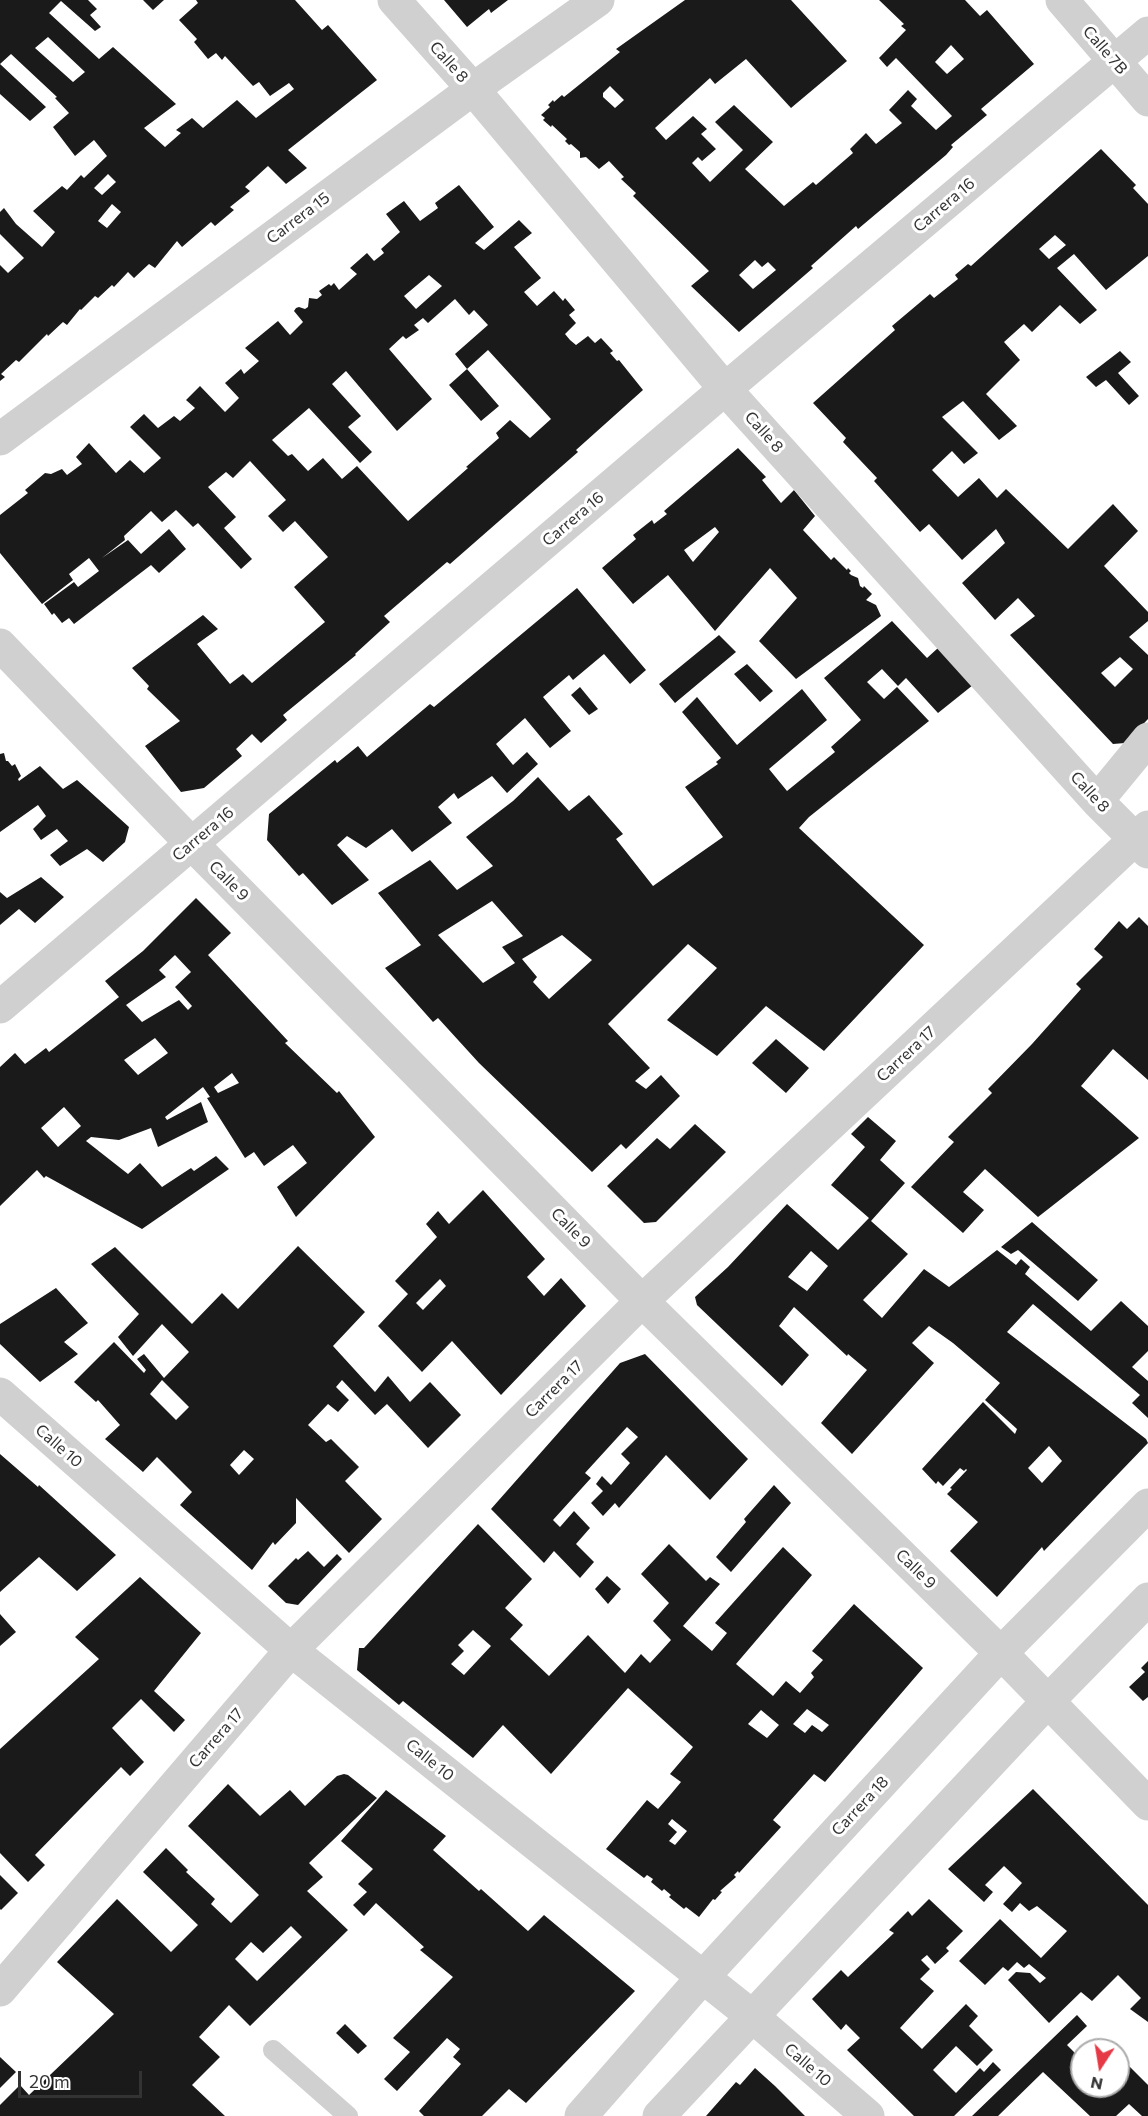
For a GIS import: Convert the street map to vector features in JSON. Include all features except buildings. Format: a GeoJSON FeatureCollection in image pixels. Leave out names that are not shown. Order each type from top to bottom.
{"type":"FeatureCollection","features":[{"type":"Feature","properties":{"kind":"street","name":"Calle 8"},"geometry":{"type":"LineString","coordinates":[[394,0],[725,389],[1097,801],[1144,840]]}},
{"type":"Feature","properties":{"kind":"street","name":"Carrera 15"},"geometry":{"type":"LineString","coordinates":[[0,439],[472,89],[598,0]]}},
{"type":"Feature","properties":{"kind":"street","name":"Calle 7B"},"geometry":{"type":"LineString","coordinates":[[1062,0],[1148,100]]}},
{"type":"Feature","properties":{"kind":"street","name":"Carrera 16"},"geometry":{"type":"LineString","coordinates":[[0,1007],[725,389],[1148,33]]}},
{"type":"Feature","properties":{"kind":"street","name":"Calle 9"},"geometry":{"type":"LineString","coordinates":[[0,645],[192,844],[642,1301],[1001,1653],[1148,1804]]}},
{"type":"Feature","properties":{"kind":"street"},"geometry":{"type":"LineString","coordinates":[[1097,801],[1148,739]]}},
{"type":"Feature","properties":{"kind":"street","name":"Carrera 17"},"geometry":{"type":"LineString","coordinates":[[0,1990],[291,1650],[642,1301],[1144,840]]}},
{"type":"Feature","properties":{"kind":"street","name":"Calle 10"},"geometry":{"type":"LineString","coordinates":[[0,1394],[291,1650],[752,2016],[868,2116]]}},
{"type":"Feature","properties":{"kind":"street","name":"Carrera 18"},"geometry":{"type":"LineString","coordinates":[[581,2116],[702,1978],[1001,1653],[1148,1505]]}},
{"type":"Feature","properties":{"kind":"street"},"geometry":{"type":"LineString","coordinates":[[659,2116],[1048,1701],[1148,1599]]}},
{"type":"Feature","properties":{"kind":"lane"},"geometry":{"type":"LineString","coordinates":[[273,2050],[348,2116]]}}]}
